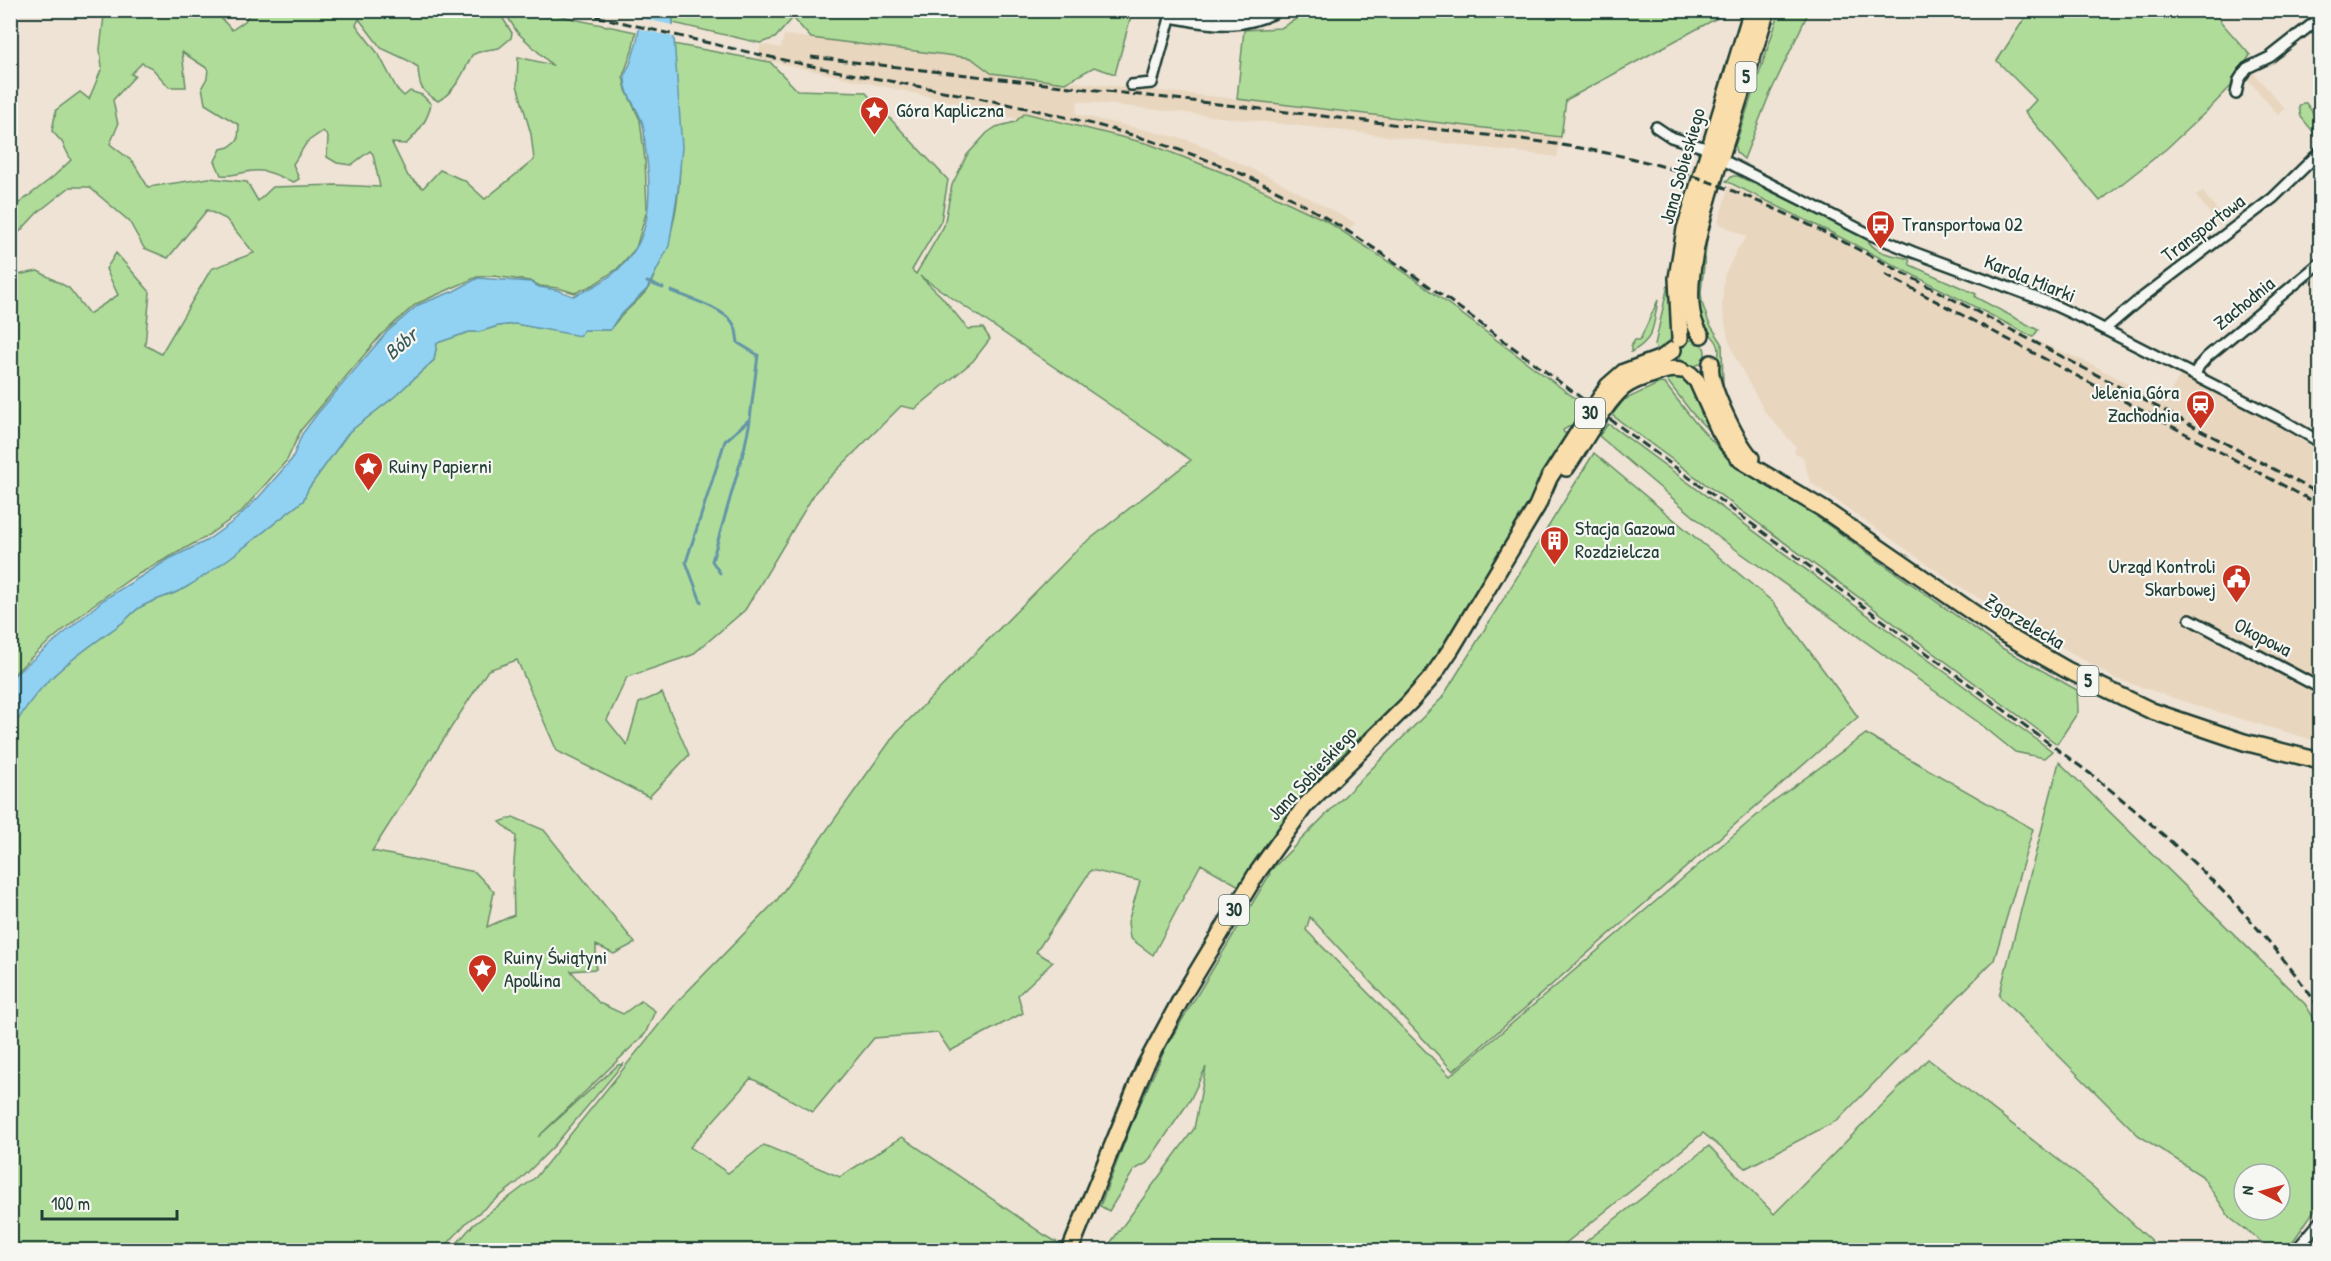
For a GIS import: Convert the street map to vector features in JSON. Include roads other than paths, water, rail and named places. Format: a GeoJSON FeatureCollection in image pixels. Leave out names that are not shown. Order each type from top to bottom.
{"type":"FeatureCollection","features":[{"type":"Feature","properties":{"kind":"main road","name":"Jana Sobieskiego"},"geometry":{"type":"LineString","coordinates":[[1070,1251],[1145,1066],[1185,992],[1245,891],[1281,836],[1305,806],[1409,704],[1432,677],[1451,650],[1537,506],[1549,478],[1608,386],[1624,372],[1662,358],[1677,344],[1678,269],[1685,229],[1752,10]]}},
{"type":"Feature","properties":{"kind":"main road","name":"Jana Sobieskiego"},"geometry":{"type":"LineString","coordinates":[[1701,335],[1695,326],[1691,286],[1701,227],[1767,10]]}},
{"type":"Feature","properties":{"kind":"main road"},"geometry":{"type":"LineString","coordinates":[[1677,344],[1694,333],[1701,335]]}},
{"type":"Feature","properties":{"kind":"main road","name":"5"},"geometry":{"type":"LineString","coordinates":[[1701,335],[1712,347],[1711,363]]}},
{"type":"Feature","properties":{"kind":"main road","name":"5"},"geometry":{"type":"LineString","coordinates":[[1677,344],[1674,362],[1686,372]]}},
{"type":"Feature","properties":{"kind":"main road"},"geometry":{"type":"LineString","coordinates":[[1686,372],[1704,370],[1711,363]]}},
{"type":"Feature","properties":{"kind":"main road","name":"Zgorzelecka"},"geometry":{"type":"LineString","coordinates":[[1711,363],[1710,376],[1739,442],[1750,458],[1768,475]]}},
{"type":"Feature","properties":{"kind":"main road","name":"Jana Sobieskiego"},"geometry":{"type":"LineString","coordinates":[[1537,506],[1556,483],[1609,404],[1623,388],[1636,380],[1669,369],[1686,372]]}},
{"type":"Feature","properties":{"kind":"main road","name":"Zgorzelecka"},"geometry":{"type":"LineString","coordinates":[[1686,372],[1697,381],[1728,446],[1752,468],[1768,475],[1823,509],[1990,625],[2067,670],[2123,698],[2180,721],[2263,748],[2320,761]]}},
{"type":"Feature","properties":{"kind":"street"},"geometry":{"type":"LineString","coordinates":[[1131,85],[1152,83],[1172,11],[1233,16],[1263,10]]}},
{"type":"Feature","properties":{"kind":"street"},"geometry":{"type":"LineString","coordinates":[[1170,17],[1198,22],[1242,25],[1255,22],[1281,10]]}},
{"type":"Feature","properties":{"kind":"street"},"geometry":{"type":"LineString","coordinates":[[2236,94],[2239,80],[2247,68],[2270,57],[2320,18]]}},
{"type":"Feature","properties":{"kind":"street"},"geometry":{"type":"LineString","coordinates":[[1656,127],[1671,137],[1709,149]]}},
{"type":"Feature","properties":{"kind":"street"},"geometry":{"type":"LineString","coordinates":[[1699,183],[1708,166],[1721,160],[1713,151],[1714,133]]}},
{"type":"Feature","properties":{"kind":"street","name":"Transportowa"},"geometry":{"type":"LineString","coordinates":[[2104,329],[2273,198],[2320,152]]}},
{"type":"Feature","properties":{"kind":"street","name":"Karola Miarki"},"geometry":{"type":"LineString","coordinates":[[1721,160],[1869,234],[2045,301],[2195,375],[2320,442]]}},
{"type":"Feature","properties":{"kind":"street","name":"Zachodnia"},"geometry":{"type":"LineString","coordinates":[[2195,375],[2200,364],[2207,357],[2320,263]]}},
{"type":"Feature","properties":{"kind":"street","name":"Okopowa"},"geometry":{"type":"LineString","coordinates":[[2190,619],[2320,688]]}},
{"type":"Feature","properties":{"kind":"street"},"geometry":{"type":"LineString","coordinates":[[2296,1251],[2320,1222]]}},
{"type":"Feature","properties":{"kind":"water","name":"Bóbr"},"geometry":{"type":"Polygon","coordinates":[[[637,11],[672,11],[682,147],[669,246],[647,289],[617,319],[610,330],[584,330],[580,336],[515,324],[469,332],[437,343],[434,360],[394,397],[349,432],[308,489],[303,501],[216,568],[185,588],[139,608],[73,658],[32,699],[11,734],[11,678],[103,600],[169,559],[206,541],[235,520],[292,459],[302,434],[317,414],[387,332],[418,305],[454,291],[478,278],[531,282],[539,287],[573,296],[597,285],[616,272],[630,257],[640,240],[649,201],[644,128],[625,84],[638,38],[637,11]]]}},
{"type":"Feature","properties":{"kind":"waterway"},"geometry":{"type":"LineString","coordinates":[[647,282],[663,288]]}},
{"type":"Feature","properties":{"kind":"waterway"},"geometry":{"type":"LineString","coordinates":[[671,291],[706,305],[730,319],[734,325],[738,343],[758,355],[750,419],[725,441],[686,562],[701,602]]}},
{"type":"Feature","properties":{"kind":"waterway"},"geometry":{"type":"LineString","coordinates":[[720,573],[712,561],[744,450],[750,421]]}},
{"type":"Feature","properties":{"kind":"railway"},"geometry":{"type":"LineString","coordinates":[[570,10],[769,57],[991,101],[1093,124],[1193,155],[1242,174],[1297,201],[1375,249],[1450,301],[2092,775],[2155,827],[2215,883],[2271,944],[2320,1009]]}},
{"type":"Feature","properties":{"kind":"railway"},"geometry":{"type":"LineString","coordinates":[[811,57],[1521,139],[1606,153],[1669,168],[1762,203],[1831,236],[2320,494]]}},
{"type":"Feature","properties":{"kind":"railway"},"geometry":{"type":"LineString","coordinates":[[1885,274],[2320,505]]}},
{"type":"Feature","properties":{"kind":"place","name":"Góra Kapliczna"},"geometry":{"type":"Point","coordinates":[875,136]}},
{"type":"Feature","properties":{"kind":"place","name":"Transportowa 02"},"geometry":{"type":"Point","coordinates":[1881,250]}},
{"type":"Feature","properties":{"kind":"place","name":"Jelenia Góra Zachodnia"},"geometry":{"type":"Point","coordinates":[2200,430]}},
{"type":"Feature","properties":{"kind":"place","name":"Ruiny Papierni"},"geometry":{"type":"Point","coordinates":[368,492]}},
{"type":"Feature","properties":{"kind":"place","name":"Stacja Gazowa Rozdzielcza"},"geometry":{"type":"Point","coordinates":[1554,566]}},
{"type":"Feature","properties":{"kind":"place","name":"Urząd Kontroli Skarbowej"},"geometry":{"type":"Point","coordinates":[2237,604]}},
{"type":"Feature","properties":{"kind":"place","name":"Ruiny Świątyni Apollina"},"geometry":{"type":"Point","coordinates":[483,994]}}]}
